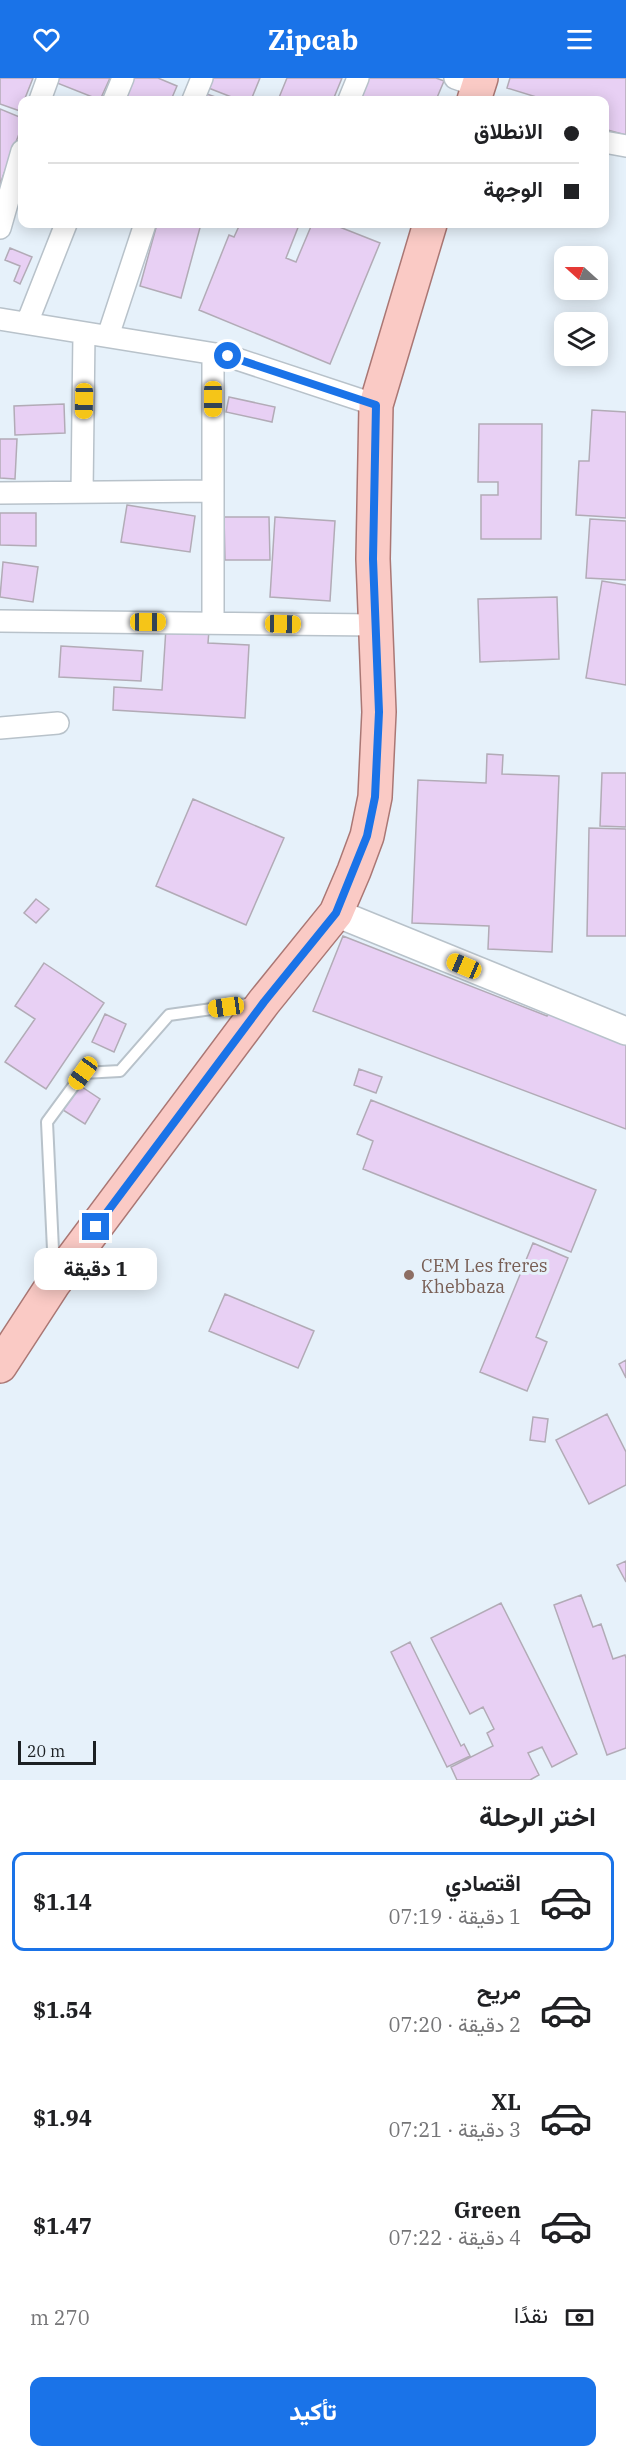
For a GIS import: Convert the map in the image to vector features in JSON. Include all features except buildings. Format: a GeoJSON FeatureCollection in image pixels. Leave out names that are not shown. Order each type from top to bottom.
{"type":"FeatureCollection","features":[{"type":"Feature","properties":{"kind":"main road"},"geometry":{"type":"LineString","coordinates":[[0,1366],[54,1283],[264,1002],[336,913],[367,836],[375,797],[379,712],[373,559],[376,405],[429,228]]}},
{"type":"Feature","properties":{"kind":"street"},"geometry":{"type":"LineString","coordinates":[[41,96],[48,78]]}},
{"type":"Feature","properties":{"kind":"street"},"geometry":{"type":"LineString","coordinates":[[116,96],[123,78]]}},
{"type":"Feature","properties":{"kind":"street"},"geometry":{"type":"LineString","coordinates":[[195,96],[202,78]]}},
{"type":"Feature","properties":{"kind":"street"},"geometry":{"type":"LineString","coordinates":[[351,96],[358,78]]}},
{"type":"Feature","properties":{"kind":"street"},"geometry":{"type":"LineString","coordinates":[[609,143],[626,146]]}},
{"type":"Feature","properties":{"kind":"street"},"geometry":{"type":"LineString","coordinates":[[0,228],[18,165]]}},
{"type":"Feature","properties":{"kind":"street"},"geometry":{"type":"LineString","coordinates":[[27,324],[64,228]]}},
{"type":"Feature","properties":{"kind":"street"},"geometry":{"type":"LineString","coordinates":[[108,336],[144,228]]}},
{"type":"Feature","properties":{"kind":"street"},"geometry":{"type":"LineString","coordinates":[[0,319],[213,354],[376,405]]}},
{"type":"Feature","properties":{"kind":"street"},"geometry":{"type":"LineString","coordinates":[[82,492],[84,333]]}},
{"type":"Feature","properties":{"kind":"street"},"geometry":{"type":"LineString","coordinates":[[213,354],[213,622]]}},
{"type":"Feature","properties":{"kind":"street"},"geometry":{"type":"LineString","coordinates":[[0,493],[213,491]]}},
{"type":"Feature","properties":{"kind":"street"},"geometry":{"type":"LineString","coordinates":[[0,621],[377,625]]}},
{"type":"Feature","properties":{"kind":"street"},"geometry":{"type":"LineString","coordinates":[[0,728],[58,723]]}},
{"type":"Feature","properties":{"kind":"street"},"geometry":{"type":"LineString","coordinates":[[336,913],[626,1031]]}},
{"type":"Feature","properties":{"kind":"lane"},"geometry":{"type":"LineString","coordinates":[[54,1283],[47,1122],[83,1073],[120,1071],[169,1015],[264,1002]]}},
{"type":"Feature","properties":{"kind":"place","name":"CEM Les freres Khebbaza"},"geometry":{"type":"Point","coordinates":[409,1275]}},
{"type":"Feature","properties":{"kind":"route"},"geometry":{"type":"LineString","coordinates":[[96,1227],[264,1002],[336,913],[367,836],[375,797],[379,712],[373,559],[376,405],[228,356]]}}]}
